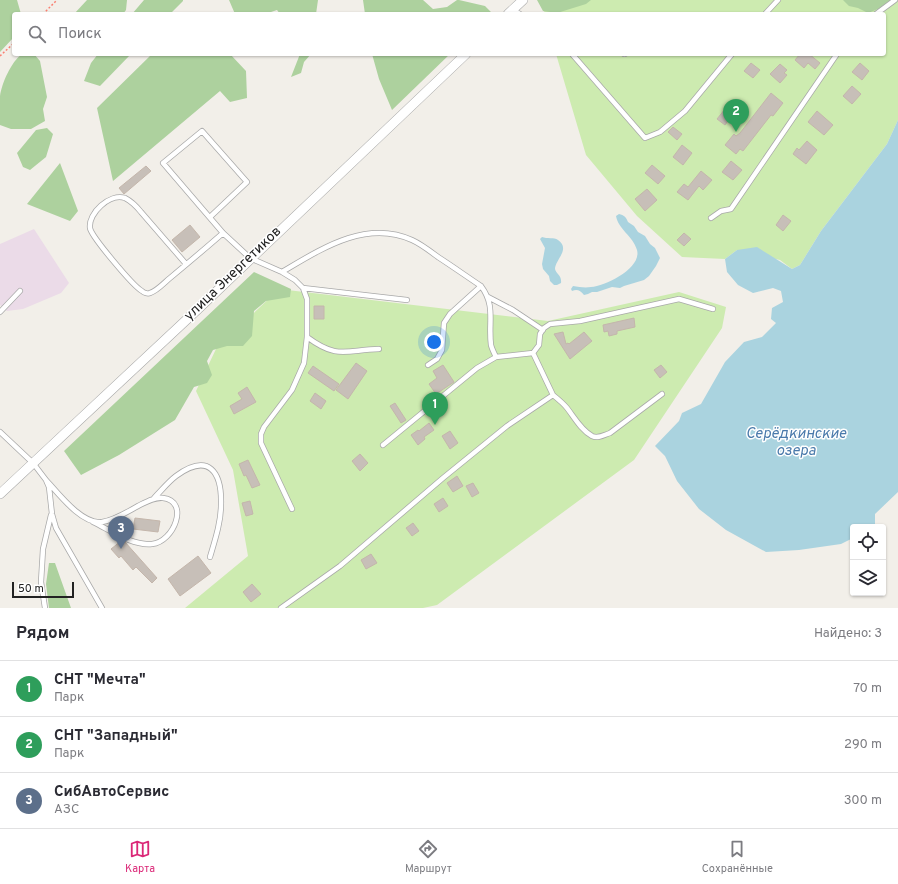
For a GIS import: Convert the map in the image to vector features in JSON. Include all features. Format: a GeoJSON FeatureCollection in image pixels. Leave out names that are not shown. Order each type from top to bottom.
{"type":"FeatureCollection","features":[{"type":"Feature","properties":{"kind":"street"},"geometry":{"type":"LineString","coordinates":[[515,12],[523,0]]}},
{"type":"Feature","properties":{"kind":"street","name":"улица Энергетиков"},"geometry":{"type":"LineString","coordinates":[[0,494],[198,309],[464,56]]}},
{"type":"Feature","properties":{"kind":"lane"},"geometry":{"type":"LineString","coordinates":[[767,12],[778,0]]}},
{"type":"Feature","properties":{"kind":"lane"},"geometry":{"type":"LineString","coordinates":[[879,12],[895,0]]}},
{"type":"Feature","properties":{"kind":"lane"},"geometry":{"type":"LineString","coordinates":[[574,56],[645,138],[660,132],[685,111],[730,56]]}},
{"type":"Feature","properties":{"kind":"lane"},"geometry":{"type":"LineString","coordinates":[[711,218],[721,211],[731,209],[836,56]]}},
{"type":"Feature","properties":{"kind":"lane"},"geometry":{"type":"LineString","coordinates":[[210,217],[247,182],[202,131],[163,163],[210,217],[224,233],[250,258],[296,280],[303,288],[307,299],[307,350],[299,376],[292,390],[261,434],[261,442],[292,508]]}},
{"type":"Feature","properties":{"kind":"lane"},"geometry":{"type":"LineString","coordinates":[[186,264],[135,205],[124,198],[117,198],[106,202],[90,219],[90,229],[95,238],[132,282],[143,292],[150,293],[153,292],[224,233]]}},
{"type":"Feature","properties":{"kind":"lane"},"geometry":{"type":"LineString","coordinates":[[282,272],[333,244],[353,236],[382,233],[399,235],[414,241],[480,286],[488,297],[491,312],[491,346],[496,357]]}},
{"type":"Feature","properties":{"kind":"lane"},"geometry":{"type":"LineString","coordinates":[[428,365],[437,359],[442,350],[444,323],[450,314],[480,286]]}},
{"type":"Feature","properties":{"kind":"lane"},"geometry":{"type":"LineString","coordinates":[[303,288],[407,300]]}},
{"type":"Feature","properties":{"kind":"lane"},"geometry":{"type":"LineString","coordinates":[[0,312],[20,291]]}},
{"type":"Feature","properties":{"kind":"lane"},"geometry":{"type":"LineString","coordinates":[[488,297],[513,310],[543,330]]}},
{"type":"Feature","properties":{"kind":"lane"},"geometry":{"type":"LineString","coordinates":[[383,445],[477,368],[496,357],[533,353],[539,345],[540,334],[550,324],[580,321],[679,299],[713,309]]}},
{"type":"Feature","properties":{"kind":"lane"},"geometry":{"type":"LineString","coordinates":[[307,337],[317,344],[339,353],[379,349]]}},
{"type":"Feature","properties":{"kind":"lane"},"geometry":{"type":"LineString","coordinates":[[533,353],[553,395],[562,402],[576,421],[593,436],[602,436],[610,433],[662,394]]}},
{"type":"Feature","properties":{"kind":"lane"},"geometry":{"type":"LineString","coordinates":[[281,608],[340,566],[449,473],[507,426],[553,395]]}},
{"type":"Feature","properties":{"kind":"lane"},"geometry":{"type":"LineString","coordinates":[[0,432],[32,463],[46,480],[81,516],[132,541],[153,544],[162,541],[168,536],[174,527],[177,519],[177,510],[173,502],[165,498],[154,498]]}},
{"type":"Feature","properties":{"kind":"lane"},"geometry":{"type":"LineString","coordinates":[[93,522],[101,522],[112,519],[154,498],[176,476],[194,466],[205,465],[211,468],[216,475],[221,505],[219,524],[210,556]]}},
{"type":"Feature","properties":{"kind":"lane"},"geometry":{"type":"LineString","coordinates":[[46,480],[49,487],[52,514],[56,528],[102,608]]}},
{"type":"Feature","properties":{"kind":"lane"},"geometry":{"type":"LineString","coordinates":[[45,608],[41,582],[42,549],[52,514]]}},
{"type":"Feature","properties":{"kind":"path"},"geometry":{"type":"LineString","coordinates":[[45,12],[57,0]]}},
{"type":"Feature","properties":{"kind":"path"},"geometry":{"type":"LineString","coordinates":[[0,56],[12,45]]}},
{"type":"Feature","properties":{"kind":"shaded area"},"geometry":{"type":"Polygon","coordinates":[[[34,229],[69,283],[61,293],[23,309],[7,311],[0,305],[0,244],[34,229]]]}},
{"type":"Feature","properties":{"kind":"green space"},"geometry":{"type":"Polygon","coordinates":[[[0,0],[17,0],[20,12],[12,12],[12,39],[0,52],[0,0]]]}},
{"type":"Feature","properties":{"kind":"green space"},"geometry":{"type":"Polygon","coordinates":[[[87,0],[127,0],[124,12],[76,12],[87,0]]]}},
{"type":"Feature","properties":{"kind":"green space"},"geometry":{"type":"Polygon","coordinates":[[[144,0],[183,0],[172,12],[134,12],[144,0]]]}},
{"type":"Feature","properties":{"kind":"green space"},"geometry":{"type":"Polygon","coordinates":[[[229,0],[318,0],[316,12],[278,12],[277,10],[271,12],[234,12],[229,0]]]}},
{"type":"Feature","properties":{"kind":"green space"},"geometry":{"type":"Polygon","coordinates":[[[363,0],[423,0],[433,9],[447,7],[459,0],[485,6],[491,12],[365,12],[363,0]]]}},
{"type":"Feature","properties":{"kind":"green space"},"geometry":{"type":"Polygon","coordinates":[[[537,0],[591,0],[586,4],[560,12],[543,11],[537,0]]]}},
{"type":"Feature","properties":{"kind":"green space"},"geometry":{"type":"Polygon","coordinates":[[[541,0],[898,0],[898,120],[887,144],[821,231],[800,265],[792,269],[780,260],[737,250],[725,259],[682,257],[637,216],[586,155],[557,56],[886,56],[886,12],[544,12],[541,0]]]}},
{"type":"Feature","properties":{"kind":"green space"},"geometry":{"type":"Polygon","coordinates":[[[843,0],[891,0],[883,7],[870,12],[866,12],[849,6],[843,0]]]}},
{"type":"Feature","properties":{"kind":"green space"},"geometry":{"type":"Polygon","coordinates":[[[20,56],[36,56],[40,61],[47,97],[43,109],[45,121],[31,129],[11,129],[0,125],[0,96],[8,73],[20,56]]]}},
{"type":"Feature","properties":{"kind":"green space"},"geometry":{"type":"Polygon","coordinates":[[[96,56],[129,56],[100,86],[84,81],[91,63],[96,56]]]}},
{"type":"Feature","properties":{"kind":"green space"},"geometry":{"type":"Polygon","coordinates":[[[150,56],[232,56],[246,71],[247,98],[230,102],[220,91],[113,181],[97,108],[150,56]]]}},
{"type":"Feature","properties":{"kind":"green space"},"geometry":{"type":"Polygon","coordinates":[[[299,56],[309,56],[304,62],[301,73],[291,77],[299,56]]]}},
{"type":"Feature","properties":{"kind":"green space"},"geometry":{"type":"Polygon","coordinates":[[[373,56],[448,56],[392,110],[379,79],[373,56]]]}},
{"type":"Feature","properties":{"kind":"green space"},"geometry":{"type":"Polygon","coordinates":[[[47,128],[53,134],[46,157],[30,170],[23,167],[17,153],[36,130],[47,128]]]}},
{"type":"Feature","properties":{"kind":"green space"},"geometry":{"type":"Polygon","coordinates":[[[60,163],[78,211],[70,221],[27,204],[60,163]]]}},
{"type":"Feature","properties":{"kind":"green space"},"geometry":{"type":"Polygon","coordinates":[[[254,272],[291,289],[290,297],[266,301],[254,311],[252,336],[243,346],[227,346],[213,350],[207,361],[212,375],[207,383],[194,387],[175,420],[119,455],[81,475],[64,451],[254,272]]]}},
{"type":"Feature","properties":{"kind":"green space"},"geometry":{"type":"Polygon","coordinates":[[[279,289],[548,321],[679,292],[726,307],[722,328],[634,460],[437,605],[423,608],[185,608],[248,556],[233,470],[196,391],[216,349],[279,289]]]}},
{"type":"Feature","properties":{"kind":"green space"},"geometry":{"type":"Polygon","coordinates":[[[49,563],[55,563],[71,608],[49,608],[46,584],[49,563]]]}},
{"type":"Feature","properties":{"kind":"water","name":"Серёдкинские озера"},"geometry":{"type":"Polygon","coordinates":[[[898,120],[898,492],[875,514],[875,524],[850,524],[850,540],[841,544],[799,550],[766,552],[726,530],[699,509],[677,481],[665,456],[655,446],[679,421],[682,413],[701,404],[725,362],[744,342],[762,337],[776,323],[771,319],[772,308],[783,302],[781,291],[773,288],[753,293],[738,285],[727,272],[725,259],[737,250],[757,247],[792,269],[800,265],[821,231],[887,144],[898,120]]]}},
{"type":"Feature","properties":{"kind":"water"},"geometry":{"type":"Polygon","coordinates":[[[619,214],[625,216],[628,222],[634,226],[638,232],[645,236],[650,244],[655,248],[660,258],[656,266],[644,280],[620,288],[612,287],[584,295],[578,290],[572,291],[571,289],[573,286],[597,286],[613,280],[622,275],[634,263],[637,257],[637,250],[617,221],[616,216],[619,214]]]}},
{"type":"Feature","properties":{"kind":"water"},"geometry":{"type":"Polygon","coordinates":[[[542,237],[556,239],[562,243],[563,251],[555,269],[561,280],[561,283],[557,285],[554,285],[550,281],[549,276],[543,269],[542,264],[545,248],[540,239],[542,237]]]}},
{"type":"Feature","properties":{"kind":"building"},"geometry":{"type":"Polygon","coordinates":[[[798,56],[811,56],[820,63],[815,69],[808,63],[804,68],[795,60],[798,56]]]}},
{"type":"Feature","properties":{"kind":"building"},"geometry":{"type":"Polygon","coordinates":[[[751,63],[760,70],[753,78],[744,71],[751,63]]]}},
{"type":"Feature","properties":{"kind":"building"},"geometry":{"type":"Polygon","coordinates":[[[860,63],[869,71],[862,80],[852,72],[860,63]]]}},
{"type":"Feature","properties":{"kind":"building"},"geometry":{"type":"Polygon","coordinates":[[[780,64],[787,70],[784,73],[787,75],[780,83],[770,74],[780,64]]]}},
{"type":"Feature","properties":{"kind":"building"},"geometry":{"type":"Polygon","coordinates":[[[852,86],[861,94],[852,104],[843,96],[852,86]]]}},
{"type":"Feature","properties":{"kind":"building"},"geometry":{"type":"Polygon","coordinates":[[[771,93],[783,103],[773,116],[771,115],[743,151],[740,149],[736,154],[725,145],[734,134],[736,136],[740,133],[771,93]]]}},
{"type":"Feature","properties":{"kind":"building"},"geometry":{"type":"Polygon","coordinates":[[[725,109],[732,115],[725,125],[717,119],[725,109]]]}},
{"type":"Feature","properties":{"kind":"building"},"geometry":{"type":"Polygon","coordinates":[[[817,111],[833,125],[824,135],[808,122],[817,111]]]}},
{"type":"Feature","properties":{"kind":"building"},"geometry":{"type":"Polygon","coordinates":[[[673,127],[682,134],[677,140],[668,132],[673,127]]]}},
{"type":"Feature","properties":{"kind":"building"},"geometry":{"type":"Polygon","coordinates":[[[807,141],[817,150],[806,164],[793,154],[797,148],[799,150],[807,141]]]}},
{"type":"Feature","properties":{"kind":"building"},"geometry":{"type":"Polygon","coordinates":[[[682,145],[692,153],[683,165],[673,157],[682,145]]]}},
{"type":"Feature","properties":{"kind":"building"},"geometry":{"type":"Polygon","coordinates":[[[731,161],[742,170],[733,180],[722,172],[731,161]]]}},
{"type":"Feature","properties":{"kind":"building"},"geometry":{"type":"Polygon","coordinates":[[[652,165],[665,176],[658,184],[645,173],[652,165]]]}},
{"type":"Feature","properties":{"kind":"building"},"geometry":{"type":"Polygon","coordinates":[[[146,166],[151,171],[124,194],[119,188],[146,166]]]}},
{"type":"Feature","properties":{"kind":"building"},"geometry":{"type":"Polygon","coordinates":[[[701,171],[712,180],[703,190],[699,186],[688,200],[677,192],[684,184],[688,187],[701,171]]]}},
{"type":"Feature","properties":{"kind":"building"},"geometry":{"type":"Polygon","coordinates":[[[647,189],[657,200],[645,211],[635,199],[647,189]]]}},
{"type":"Feature","properties":{"kind":"building"},"geometry":{"type":"Polygon","coordinates":[[[783,215],[791,221],[783,231],[776,225],[783,215]]]}},
{"type":"Feature","properties":{"kind":"building"},"geometry":{"type":"Polygon","coordinates":[[[190,225],[200,237],[182,252],[172,240],[190,225]]]}},
{"type":"Feature","properties":{"kind":"building"},"geometry":{"type":"Polygon","coordinates":[[[684,233],[691,239],[684,246],[677,240],[684,233]]]}},
{"type":"Feature","properties":{"kind":"building"},"geometry":{"type":"Polygon","coordinates":[[[314,306],[324,306],[324,319],[314,319],[314,306]]]}},
{"type":"Feature","properties":{"kind":"building"},"geometry":{"type":"Polygon","coordinates":[[[634,318],[635,327],[617,331],[617,334],[609,336],[608,331],[604,332],[603,325],[634,318]]]}},
{"type":"Feature","properties":{"kind":"building"},"geometry":{"type":"Polygon","coordinates":[[[563,332],[566,344],[569,344],[584,332],[592,341],[570,359],[554,334],[563,332]]]}},
{"type":"Feature","properties":{"kind":"building"},"geometry":{"type":"Polygon","coordinates":[[[356,363],[367,371],[348,399],[336,390],[356,363]]]}},
{"type":"Feature","properties":{"kind":"building"},"geometry":{"type":"Polygon","coordinates":[[[443,365],[454,382],[436,394],[429,384],[437,378],[433,371],[443,365]]]}},
{"type":"Feature","properties":{"kind":"building"},"geometry":{"type":"Polygon","coordinates":[[[661,365],[667,372],[660,378],[654,370],[661,365]]]}},
{"type":"Feature","properties":{"kind":"building"},"geometry":{"type":"Polygon","coordinates":[[[313,366],[339,384],[334,391],[308,373],[313,366]]]}},
{"type":"Feature","properties":{"kind":"building"},"geometry":{"type":"Polygon","coordinates":[[[247,387],[256,402],[234,414],[230,406],[242,399],[238,393],[247,387]]]}},
{"type":"Feature","properties":{"kind":"building"},"geometry":{"type":"Polygon","coordinates":[[[315,393],[326,401],[321,409],[310,401],[315,393]]]}},
{"type":"Feature","properties":{"kind":"building"},"geometry":{"type":"Polygon","coordinates":[[[395,403],[406,420],[401,423],[390,406],[395,403]]]}},
{"type":"Feature","properties":{"kind":"building"},"geometry":{"type":"Polygon","coordinates":[[[429,423],[434,430],[424,437],[425,439],[418,445],[411,435],[429,423]]]}},
{"type":"Feature","properties":{"kind":"building"},"geometry":{"type":"Polygon","coordinates":[[[450,431],[458,443],[450,449],[442,436],[450,431]]]}},
{"type":"Feature","properties":{"kind":"building"},"geometry":{"type":"Polygon","coordinates":[[[360,454],[368,463],[360,471],[352,461],[360,454]]]}},
{"type":"Feature","properties":{"kind":"building"},"geometry":{"type":"Polygon","coordinates":[[[248,460],[260,485],[252,488],[246,475],[244,476],[239,464],[248,460]]]}},
{"type":"Feature","properties":{"kind":"building"},"geometry":{"type":"Polygon","coordinates":[[[457,476],[463,486],[453,492],[447,483],[457,476]]]}},
{"type":"Feature","properties":{"kind":"building"},"geometry":{"type":"Polygon","coordinates":[[[473,483],[479,493],[472,497],[466,486],[473,483]]]}},
{"type":"Feature","properties":{"kind":"building"},"geometry":{"type":"Polygon","coordinates":[[[443,498],[448,506],[439,512],[434,504],[443,498]]]}},
{"type":"Feature","properties":{"kind":"building"},"geometry":{"type":"Polygon","coordinates":[[[250,501],[253,514],[246,516],[242,503],[250,501]]]}},
{"type":"Feature","properties":{"kind":"building"},"geometry":{"type":"Polygon","coordinates":[[[135,518],[160,521],[158,532],[133,529],[135,518]]]}},
{"type":"Feature","properties":{"kind":"building"},"geometry":{"type":"Polygon","coordinates":[[[413,523],[419,531],[412,536],[406,528],[413,523]]]}},
{"type":"Feature","properties":{"kind":"building"},"geometry":{"type":"Polygon","coordinates":[[[121,541],[125,542],[157,578],[152,583],[136,567],[133,570],[121,556],[119,558],[111,549],[121,541]]]}},
{"type":"Feature","properties":{"kind":"building"},"geometry":{"type":"Polygon","coordinates":[[[371,554],[377,563],[366,569],[361,560],[371,554]]]}},
{"type":"Feature","properties":{"kind":"building"},"geometry":{"type":"Polygon","coordinates":[[[198,556],[211,573],[180,596],[168,579],[198,556]]]}},
{"type":"Feature","properties":{"kind":"building"},"geometry":{"type":"Polygon","coordinates":[[[252,584],[261,594],[251,602],[243,592],[252,584]]]}},
{"type":"Feature","properties":{"kind":"place","name":"СНТ \"Западный\""},"geometry":{"type":"Point","coordinates":[736,132]}},
{"type":"Feature","properties":{"kind":"place","name":"СНТ \"Мечта\""},"geometry":{"type":"Point","coordinates":[435,425]}},
{"type":"Feature","properties":{"kind":"place","name":"СибАвтоСервис"},"geometry":{"type":"Point","coordinates":[121,549]}}]}
